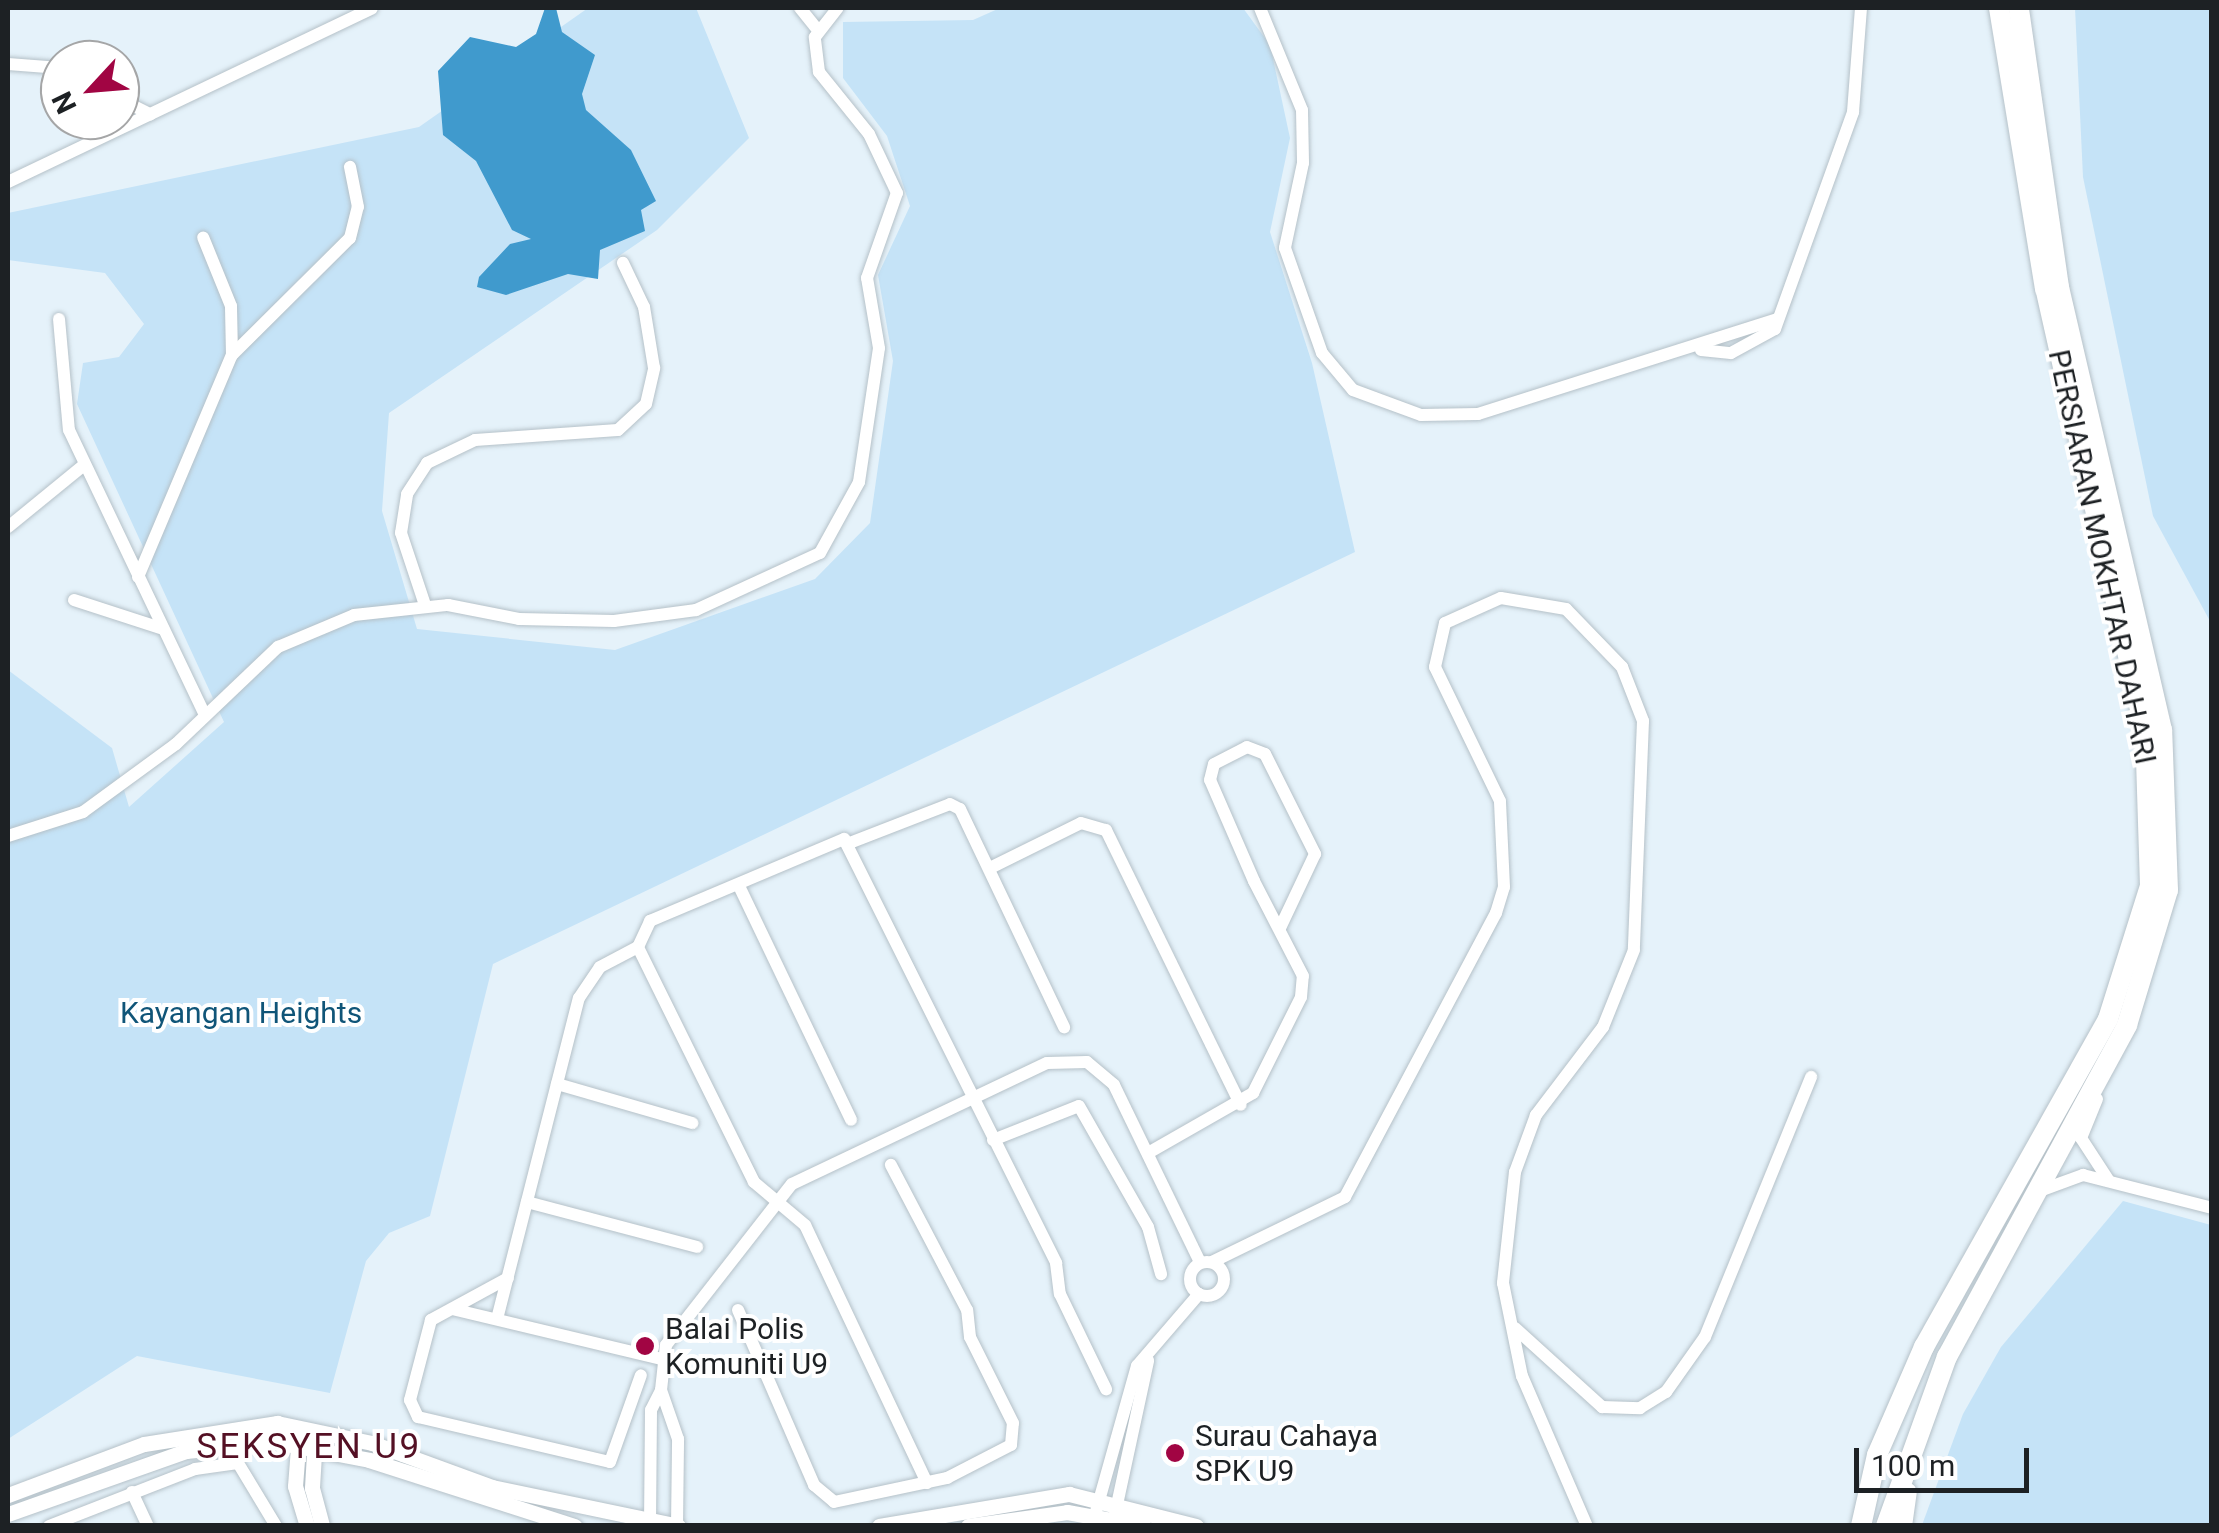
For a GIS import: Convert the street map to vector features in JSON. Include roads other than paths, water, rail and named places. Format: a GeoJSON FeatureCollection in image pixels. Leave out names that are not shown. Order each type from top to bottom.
{"type":"FeatureCollection","features":[{"type":"Feature","properties":{"kind":"main road","name":"PERSIARAN MOKHTAR DAHARI"},"geometry":{"type":"LineString","coordinates":[[1861,1526],[1877,1456],[1924,1348],[2108,1019],[2150,886],[2144,732],[2045,289],[1999,8]]}},
{"type":"Feature","properties":{"kind":"main road","name":"PERSIARAN MOKHTAR DAHARI"},"geometry":{"type":"LineString","coordinates":[[1886,1526],[1919,1421],[2034,1195],[2106,1070],[2153,952],[2171,830],[2162,730],[2060,287],[2019,8]]}},
{"type":"Feature","properties":{"kind":"main road"},"geometry":{"type":"LineString","coordinates":[[1902,1526],[1919,1421]]}},
{"type":"Feature","properties":{"kind":"street"},"geometry":{"type":"LineString","coordinates":[[8,182],[372,8]]}},
{"type":"Feature","properties":{"kind":"street"},"geometry":{"type":"LineString","coordinates":[[8,836],[83,812],[302,635],[425,605],[519,619],[696,610],[798,567],[840,529],[860,482],[877,379],[867,278],[896,194],[876,145],[819,72],[818,30],[800,8]]}},
{"type":"Feature","properties":{"kind":"street"},"geometry":{"type":"LineString","coordinates":[[818,30],[838,8]]}},
{"type":"Feature","properties":{"kind":"street"},"geometry":{"type":"LineString","coordinates":[[1260,8],[1302,110],[1303,163],[1285,248],[1322,353],[1354,390],[1421,415],[1478,414],[1702,350],[1778,319],[1853,112],[1861,8]]}},
{"type":"Feature","properties":{"kind":"street"},"geometry":{"type":"LineString","coordinates":[[8,64],[40,66]]}},
{"type":"Feature","properties":{"kind":"street"},"geometry":{"type":"LineString","coordinates":[[140,109],[150,114]]}},
{"type":"Feature","properties":{"kind":"street"},"geometry":{"type":"LineString","coordinates":[[138,577],[232,354],[350,238],[358,207],[350,167]]}},
{"type":"Feature","properties":{"kind":"street"},"geometry":{"type":"LineString","coordinates":[[203,237],[231,306],[232,354]]}},
{"type":"Feature","properties":{"kind":"street"},"geometry":{"type":"LineString","coordinates":[[425,605],[401,533],[408,494],[427,463],[475,440],[618,430],[646,404],[654,368],[644,307],[624,263]]}},
{"type":"Feature","properties":{"kind":"street"},"geometry":{"type":"LineString","coordinates":[[59,319],[62,403],[84,465],[205,715]]}},
{"type":"Feature","properties":{"kind":"street"},"geometry":{"type":"LineString","coordinates":[[8,527],[84,465]]}},
{"type":"Feature","properties":{"kind":"street"},"geometry":{"type":"LineString","coordinates":[[74,600],[163,629]]}},
{"type":"Feature","properties":{"kind":"street"},"geometry":{"type":"LineString","coordinates":[[1199,1294],[1190,1276],[1206,1262],[1239,1254],[1345,1196],[1496,914],[1504,887],[1500,801],[1486,756],[1442,685],[1436,643],[1445,623],[1480,602],[1546,601],[1591,626],[1622,667],[1645,750],[1629,971],[1602,1027],[1536,1115],[1515,1172],[1503,1241],[1522,1376],[1588,1526]]}},
{"type":"Feature","properties":{"kind":"street"},"geometry":{"type":"LineString","coordinates":[[1148,1153],[1242,1105],[1301,997],[1304,976],[1280,928],[1210,780],[1214,764],[1246,747],[1265,754],[1315,854],[1280,928]]}},
{"type":"Feature","properties":{"kind":"street"},"geometry":{"type":"LineString","coordinates":[[497,1319],[588,977],[638,947],[650,921],[950,804],[960,809],[992,866],[1064,1028]]}},
{"type":"Feature","properties":{"kind":"street"},"geometry":{"type":"LineString","coordinates":[[992,866],[1081,822],[1106,830],[1242,1105]]}},
{"type":"Feature","properties":{"kind":"street"},"geometry":{"type":"LineString","coordinates":[[845,842],[993,1140],[1106,1389]]}},
{"type":"Feature","properties":{"kind":"street"},"geometry":{"type":"LineString","coordinates":[[740,888],[851,1120]]}},
{"type":"Feature","properties":{"kind":"street"},"geometry":{"type":"LineString","coordinates":[[638,947],[754,1182],[776,1199],[813,1241],[927,1483]]}},
{"type":"Feature","properties":{"kind":"street"},"geometry":{"type":"LineString","coordinates":[[8,1495],[163,1439],[220,1426],[308,1427],[492,1487],[650,1524],[678,1526],[678,1439],[661,1390],[662,1359],[776,1199],[971,1096],[1047,1063],[1087,1062],[1114,1085],[1206,1262],[1224,1282]]}},
{"type":"Feature","properties":{"kind":"street"},"geometry":{"type":"LineString","coordinates":[[2106,1070],[2081,1138],[2115,1186]]}},
{"type":"Feature","properties":{"kind":"street"},"geometry":{"type":"LineString","coordinates":[[1514,1328],[1602,1408],[1640,1408],[1666,1392],[1705,1337],[1811,1077]]}},
{"type":"Feature","properties":{"kind":"street"},"geometry":{"type":"LineString","coordinates":[[557,1084],[692,1123]]}},
{"type":"Feature","properties":{"kind":"street"},"geometry":{"type":"LineString","coordinates":[[993,1140],[1079,1106],[1148,1227],[1161,1274]]}},
{"type":"Feature","properties":{"kind":"street"},"geometry":{"type":"LineString","coordinates":[[738,1310],[821,1495],[847,1502],[927,1483],[1000,1455],[1015,1433],[966,1310],[892,1165]]}},
{"type":"Feature","properties":{"kind":"street"},"geometry":{"type":"LineString","coordinates":[[2034,1195],[2073,1175],[2212,1208]]}},
{"type":"Feature","properties":{"kind":"street"},"geometry":{"type":"LineString","coordinates":[[527,1202],[697,1247]]}},
{"type":"Feature","properties":{"kind":"street"},"geometry":{"type":"LineString","coordinates":[[1199,1294],[1213,1296],[1239,1254]]}},
{"type":"Feature","properties":{"kind":"street"},"geometry":{"type":"LineString","coordinates":[[508,1278],[431,1320],[410,1400],[426,1421],[610,1462],[640,1376]]}},
{"type":"Feature","properties":{"kind":"street"},"geometry":{"type":"LineString","coordinates":[[1114,1518],[1148,1361],[1199,1294]]}},
{"type":"Feature","properties":{"kind":"street"},"geometry":{"type":"LineString","coordinates":[[452,1309],[662,1359]]}},
{"type":"Feature","properties":{"kind":"street"},"geometry":{"type":"LineString","coordinates":[[1096,1506],[1137,1366],[1148,1361]]}},
{"type":"Feature","properties":{"kind":"street"},"geometry":{"type":"LineString","coordinates":[[650,1524],[651,1410],[661,1390]]}},
{"type":"Feature","properties":{"kind":"street"},"geometry":{"type":"LineString","coordinates":[[308,1427],[304,1471],[308,1526]]}},
{"type":"Feature","properties":{"kind":"street"},"geometry":{"type":"LineString","coordinates":[[275,1442],[304,1471],[322,1526]]}},
{"type":"Feature","properties":{"kind":"street"},"geometry":{"type":"LineString","coordinates":[[8,1514],[186,1451],[275,1442],[345,1454],[574,1526]]}},
{"type":"Feature","properties":{"kind":"street"},"geometry":{"type":"LineString","coordinates":[[304,1471],[345,1454]]}},
{"type":"Feature","properties":{"kind":"street"},"geometry":{"type":"LineString","coordinates":[[49,1526],[132,1492],[244,1464],[276,1526]]}},
{"type":"Feature","properties":{"kind":"street"},"geometry":{"type":"LineString","coordinates":[[132,1492],[148,1526]]}},
{"type":"Feature","properties":{"kind":"street"},"geometry":{"type":"LineString","coordinates":[[968,1526],[1118,1501],[1196,1526]]}},
{"type":"Feature","properties":{"kind":"street"},"geometry":{"type":"LineString","coordinates":[[879,1526],[968,1504],[1096,1506],[1114,1518],[1144,1526]]}},
{"type":"Feature","properties":{"kind":"water"},"geometry":{"type":"Polygon","coordinates":[[[545,8],[556,8],[562,32],[595,55],[582,94],[586,110],[631,150],[656,201],[641,210],[645,231],[600,250],[598,279],[568,274],[506,295],[477,287],[479,277],[510,244],[531,239],[512,230],[476,161],[443,135],[438,71],[470,37],[516,47],[536,34],[545,8]]]}},
{"type":"Feature","properties":{"kind":"place","name":"Balai Polis Komuniti U9"},"geometry":{"type":"Point","coordinates":[645,1346]}},
{"type":"Feature","properties":{"kind":"place","name":"Surau Cahaya SPK U9"},"geometry":{"type":"Point","coordinates":[1175,1453]}},
{"type":"Feature","properties":{"kind":"district","name":"SEKSYEN U9"},"geometry":{"type":"Point","coordinates":[309,1447]}},
{"type":"Feature","properties":{"kind":"park label","name":"Kayangan Heights"},"geometry":{"type":"Point","coordinates":[241,1013]}}]}
